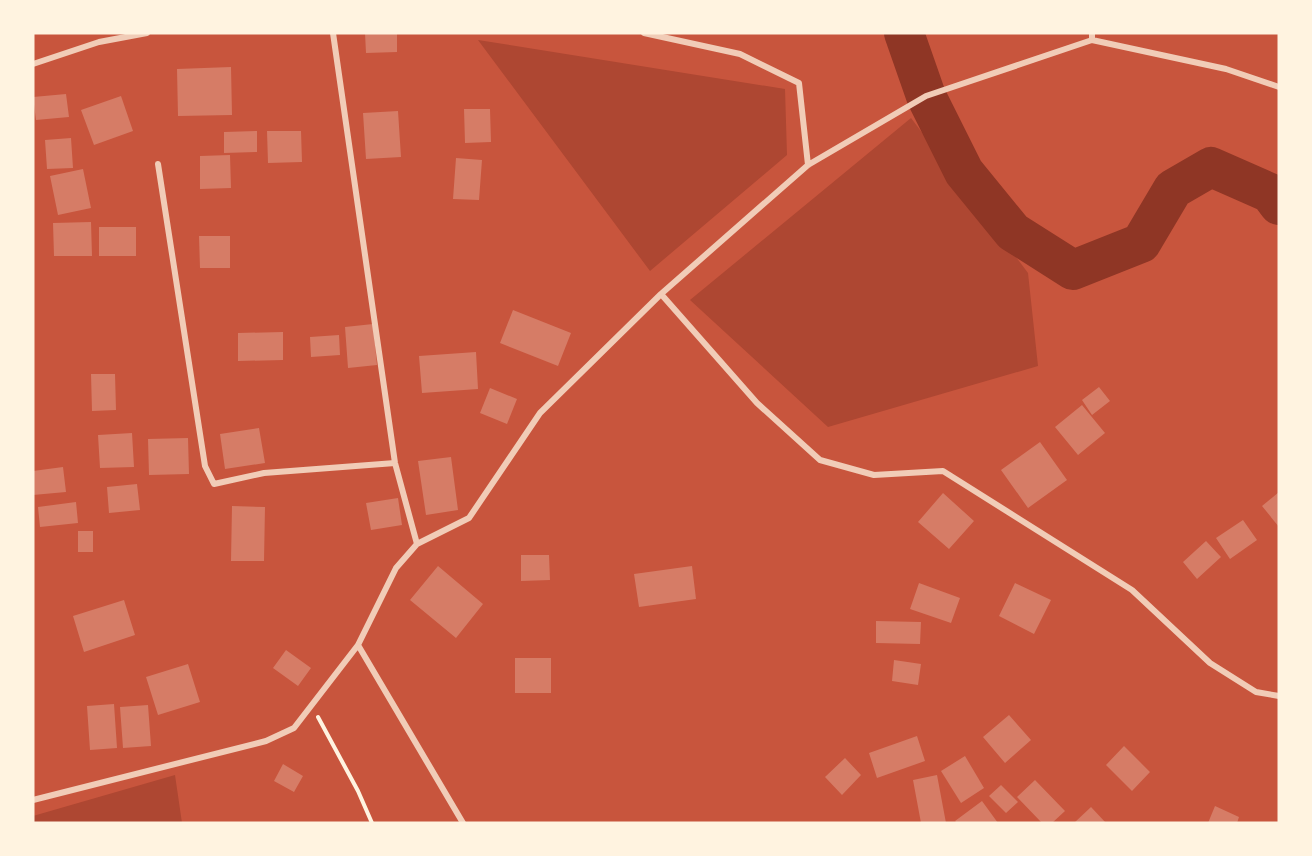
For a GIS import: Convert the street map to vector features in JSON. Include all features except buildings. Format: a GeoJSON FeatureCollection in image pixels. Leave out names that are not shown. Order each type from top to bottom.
{"type":"FeatureCollection","features":[{"type":"Feature","properties":{"kind":"street"},"geometry":{"type":"LineString","coordinates":[[33,64],[99,42],[147,33]]}},
{"type":"Feature","properties":{"kind":"street"},"geometry":{"type":"LineString","coordinates":[[333,33],[395,463],[417,544]]}},
{"type":"Feature","properties":{"kind":"street"},"geometry":{"type":"LineString","coordinates":[[644,33],[740,54],[799,83],[808,165]]}},
{"type":"Feature","properties":{"kind":"street"},"geometry":{"type":"LineString","coordinates":[[33,800],[266,741],[294,728],[358,645],[396,568],[417,544],[469,518],[540,413],[661,294],[808,165],[926,96],[1092,37],[1226,69],[1279,87]]}},
{"type":"Feature","properties":{"kind":"street"},"geometry":{"type":"LineString","coordinates":[[158,164],[205,466],[214,484],[264,473],[395,463]]}},
{"type":"Feature","properties":{"kind":"street"},"geometry":{"type":"LineString","coordinates":[[661,294],[757,403],[820,460],[874,475],[943,471],[1132,590],[1210,663],[1256,692],[1279,696]]}},
{"type":"Feature","properties":{"kind":"street"},"geometry":{"type":"LineString","coordinates":[[358,645],[463,823]]}},
{"type":"Feature","properties":{"kind":"path"},"geometry":{"type":"LineString","coordinates":[[312,706],[358,790],[372,823]]}},
{"type":"Feature","properties":{"kind":"shaded area"},"geometry":{"type":"Polygon","coordinates":[[[478,40],[785,89],[787,155],[650,271],[478,40]]]}},
{"type":"Feature","properties":{"kind":"shaded area"},"geometry":{"type":"Polygon","coordinates":[[[911,118],[1028,273],[1038,366],[828,427],[690,300],[911,118]]]}},
{"type":"Feature","properties":{"kind":"shaded area"},"geometry":{"type":"Polygon","coordinates":[[[175,775],[182,823],[33,823],[33,816],[175,775]]]}},
{"type":"Feature","properties":{"kind":"waterway"},"geometry":{"type":"LineString","coordinates":[[904,33],[926,96],[964,172],[1013,232],[1073,270],[1141,243],[1173,189],[1211,167],[1270,193],[1279,205]]}}]}
